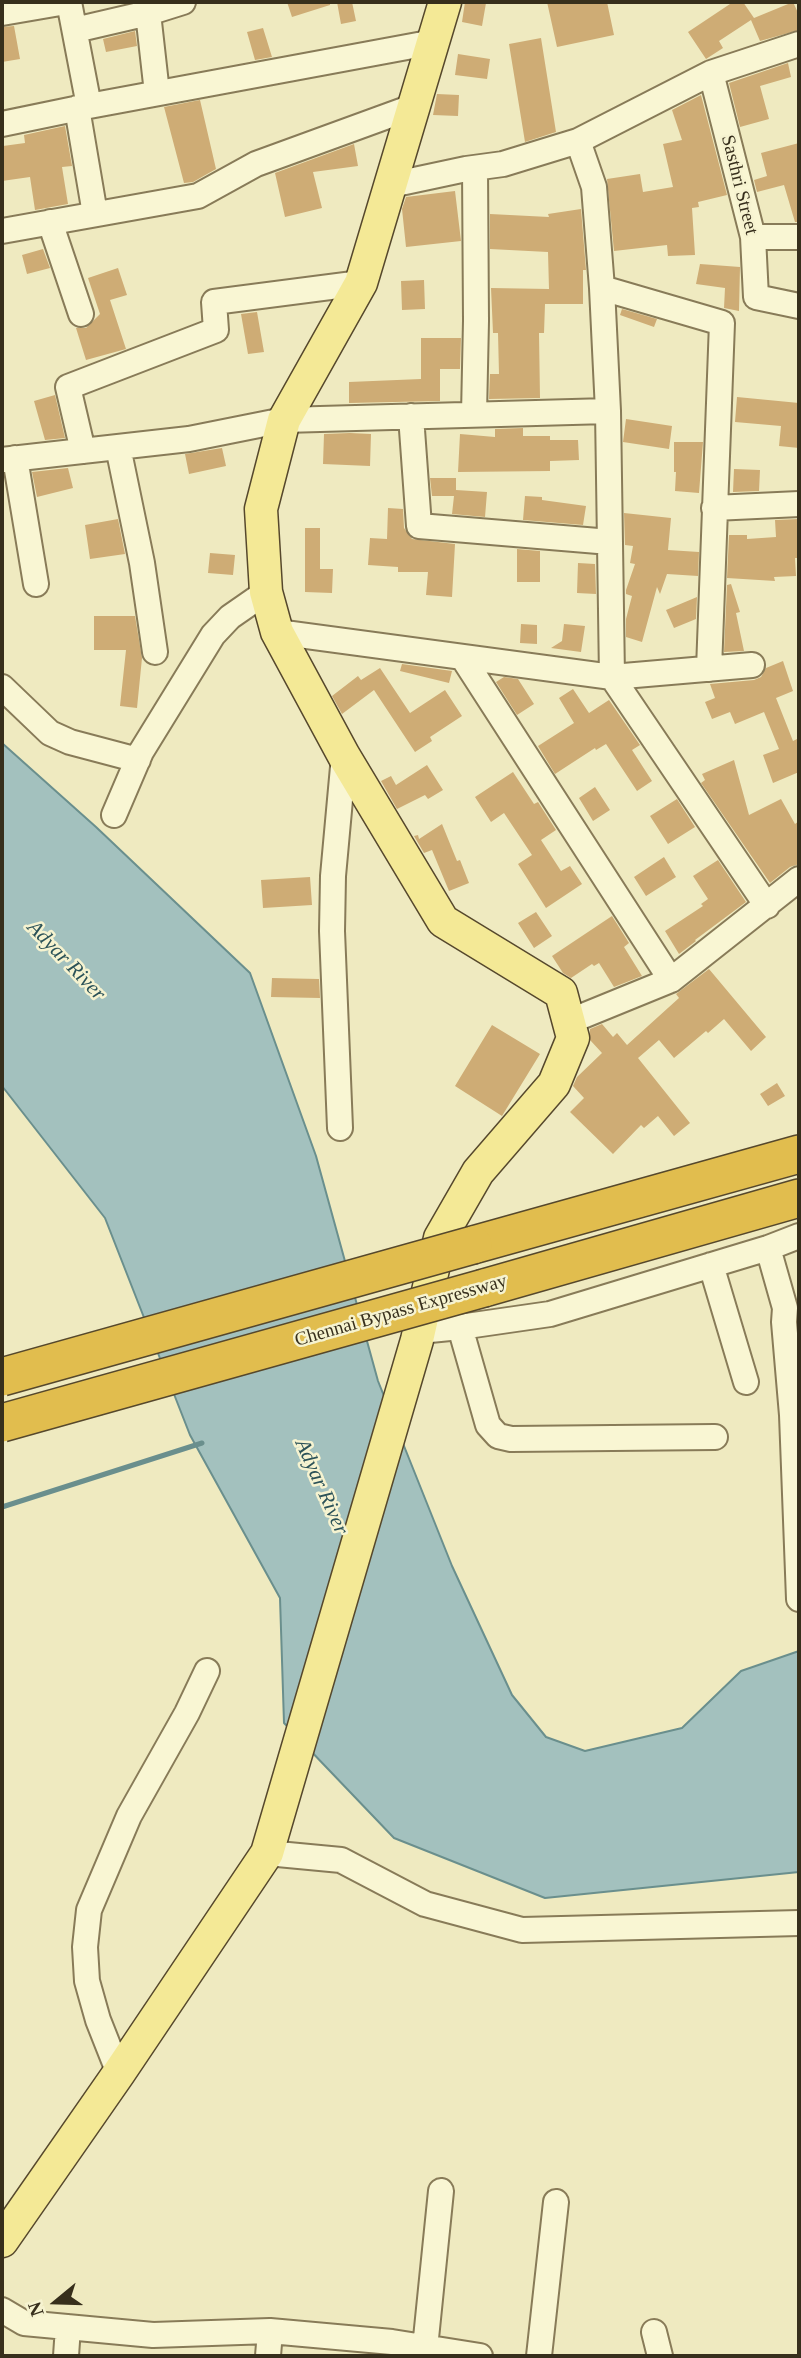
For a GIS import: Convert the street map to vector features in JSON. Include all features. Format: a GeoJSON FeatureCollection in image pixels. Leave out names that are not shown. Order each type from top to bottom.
{"type":"FeatureCollection","features":[{"type":"Feature","properties":{"kind":"highway"},"geometry":{"type":"LineString","coordinates":[[2,1377],[799,1154]]}},
{"type":"Feature","properties":{"kind":"highway","name":"Chennai Bypass Expressway"},"geometry":{"type":"LineString","coordinates":[[2,1423],[799,1198]]}},
{"type":"Feature","properties":{"kind":"main road"},"geometry":{"type":"LineString","coordinates":[[2,2241],[119,2073],[270,1845],[419,1335],[440,1238],[478,1172],[554,1084],[573,1038],[561,993],[443,921],[344,756],[277,632],[266,592],[261,509],[284,420],[361,284],[445,2]]}},
{"type":"Feature","properties":{"kind":"street"},"geometry":{"type":"LineString","coordinates":[[2,13],[68,2],[75,30],[96,214]]}},
{"type":"Feature","properties":{"kind":"street"},"geometry":{"type":"LineString","coordinates":[[75,30],[121,10],[148,13],[183,2]]}},
{"type":"Feature","properties":{"kind":"street"},"geometry":{"type":"LineString","coordinates":[[148,13],[157,93]]}},
{"type":"Feature","properties":{"kind":"street"},"geometry":{"type":"LineString","coordinates":[[2,124],[434,42]]}},
{"type":"Feature","properties":{"kind":"street"},"geometry":{"type":"LineString","coordinates":[[391,185],[475,167],[503,164],[578,141],[711,73],[799,44]]}},
{"type":"Feature","properties":{"kind":"street","name":"Sasthri Street"},"geometry":{"type":"LineString","coordinates":[[711,73],[753,237],[756,297],[799,306]]}},
{"type":"Feature","properties":{"kind":"street"},"geometry":{"type":"LineString","coordinates":[[2,230],[198,196],[256,164],[415,106]]}},
{"type":"Feature","properties":{"kind":"street"},"geometry":{"type":"LineString","coordinates":[[568,1022],[671,980],[788,896],[612,677],[608,411],[601,288],[594,187],[578,141]]}},
{"type":"Feature","properties":{"kind":"street"},"geometry":{"type":"LineString","coordinates":[[474,414],[475,167]]}},
{"type":"Feature","properties":{"kind":"street"},"geometry":{"type":"LineString","coordinates":[[50,222],[81,314]]}},
{"type":"Feature","properties":{"kind":"street"},"geometry":{"type":"LineString","coordinates":[[753,237],[799,237]]}},
{"type":"Feature","properties":{"kind":"street"},"geometry":{"type":"LineString","coordinates":[[83,451],[68,387],[216,330],[214,302],[361,284]]}},
{"type":"Feature","properties":{"kind":"street"},"geometry":{"type":"LineString","coordinates":[[601,288],[722,323],[709,669]]}},
{"type":"Feature","properties":{"kind":"street"},"geometry":{"type":"LineString","coordinates":[[36,584],[6,456],[83,451],[189,439],[284,420],[608,411]]}},
{"type":"Feature","properties":{"kind":"street"},"geometry":{"type":"LineString","coordinates":[[411,416],[419,526],[610,542]]}},
{"type":"Feature","properties":{"kind":"street"},"geometry":{"type":"LineString","coordinates":[[118,447],[142,562],[155,652]]}},
{"type":"Feature","properties":{"kind":"street"},"geometry":{"type":"LineString","coordinates":[[714,508],[799,504]]}},
{"type":"Feature","properties":{"kind":"street"},"geometry":{"type":"LineString","coordinates":[[114,815],[138,760],[213,635],[230,617],[266,592]]}},
{"type":"Feature","properties":{"kind":"street"},"geometry":{"type":"LineString","coordinates":[[277,632],[612,677],[752,665]]}},
{"type":"Feature","properties":{"kind":"street"},"geometry":{"type":"LineString","coordinates":[[463,658],[671,980]]}},
{"type":"Feature","properties":{"kind":"street"},"geometry":{"type":"LineString","coordinates":[[2,687],[50,733],[70,742],[138,760]]}},
{"type":"Feature","properties":{"kind":"street"},"geometry":{"type":"LineString","coordinates":[[341,1129],[332,931],[333,876],[344,756]]}},
{"type":"Feature","properties":{"kind":"street"},"geometry":{"type":"LineString","coordinates":[[419,1335],[550,1314],[768,1248],[799,1236]]}},
{"type":"Feature","properties":{"kind":"street"},"geometry":{"type":"LineString","coordinates":[[768,1248],[792,1317],[792,1415],[799,1600]]}},
{"type":"Feature","properties":{"kind":"street"},"geometry":{"type":"LineString","coordinates":[[711,1265],[746,1382]]}},
{"type":"Feature","properties":{"kind":"street"},"geometry":{"type":"LineString","coordinates":[[460,1327],[488,1425],[498,1436],[511,1439],[715,1437]]}},
{"type":"Feature","properties":{"kind":"street"},"geometry":{"type":"LineString","coordinates":[[119,2073],[98,2020],[87,1981],[85,1947],[89,1910],[129,1816],[187,1713],[207,1671]]}},
{"type":"Feature","properties":{"kind":"street"},"geometry":{"type":"LineString","coordinates":[[270,1845],[341,1860],[425,1904],[522,1930],[799,1923]]}},
{"type":"Feature","properties":{"kind":"street"},"geometry":{"type":"LineString","coordinates":[[425,2348],[441,2191]]}},
{"type":"Feature","properties":{"kind":"street"},"geometry":{"type":"LineString","coordinates":[[540,2356],[556,2202]]}},
{"type":"Feature","properties":{"kind":"street"},"geometry":{"type":"LineString","coordinates":[[2,2309],[24,2323],[68,2327],[152,2346],[270,2331],[391,2349],[425,2348],[480,2356]]}},
{"type":"Feature","properties":{"kind":"street"},"geometry":{"type":"LineString","coordinates":[[66,2356],[68,2327]]}},
{"type":"Feature","properties":{"kind":"street"},"geometry":{"type":"LineString","coordinates":[[268,2356],[270,2331]]}},
{"type":"Feature","properties":{"kind":"water","name":"Adyar River"},"geometry":{"type":"Polygon","coordinates":[[[2,743],[96,827],[250,973],[316,1156],[378,1381],[452,1566],[512,1695],[546,1737],[585,1751],[682,1728],[741,1671],[799,1651],[799,1872],[545,1898],[394,1838],[284,1723],[280,1598],[190,1435],[105,1218],[2,1086],[2,743]]]}},
{"type":"Feature","properties":{"kind":"building"},"geometry":{"type":"Polygon","coordinates":[[[287,2],[330,2],[330,5],[292,17],[287,2]]]}},
{"type":"Feature","properties":{"kind":"building"},"geometry":{"type":"Polygon","coordinates":[[[337,2],[352,2],[356,21],[341,24],[337,2]]]}},
{"type":"Feature","properties":{"kind":"building"},"geometry":{"type":"Polygon","coordinates":[[[465,2],[486,3],[482,26],[462,22],[465,2]]]}},
{"type":"Feature","properties":{"kind":"building"},"geometry":{"type":"Polygon","coordinates":[[[547,2],[607,2],[614,35],[557,47],[547,2]]]}},
{"type":"Feature","properties":{"kind":"building"},"geometry":{"type":"Polygon","coordinates":[[[733,2],[743,2],[754,18],[793,2],[799,15],[799,30],[760,41],[751,20],[719,41],[723,48],[706,59],[688,32],[733,2]]]}},
{"type":"Feature","properties":{"kind":"building"},"geometry":{"type":"Polygon","coordinates":[[[14,26],[20,59],[2,62],[2,27],[14,26]]]}},
{"type":"Feature","properties":{"kind":"building"},"geometry":{"type":"Polygon","coordinates":[[[263,28],[272,57],[255,60],[247,32],[263,28]]]}},
{"type":"Feature","properties":{"kind":"building"},"geometry":{"type":"Polygon","coordinates":[[[135,31],[137,46],[106,52],[103,39],[135,31]]]}},
{"type":"Feature","properties":{"kind":"building"},"geometry":{"type":"Polygon","coordinates":[[[541,38],[556,132],[525,142],[509,44],[541,38]]]}},
{"type":"Feature","properties":{"kind":"building"},"geometry":{"type":"Polygon","coordinates":[[[458,54],[490,59],[487,79],[455,75],[458,54]]]}},
{"type":"Feature","properties":{"kind":"building"},"geometry":{"type":"Polygon","coordinates":[[[788,63],[791,77],[760,86],[769,119],[740,127],[729,83],[788,63]]]}},
{"type":"Feature","properties":{"kind":"building"},"geometry":{"type":"Polygon","coordinates":[[[437,94],[459,95],[458,116],[433,115],[437,94]]]}},
{"type":"Feature","properties":{"kind":"building"},"geometry":{"type":"Polygon","coordinates":[[[701,95],[727,195],[698,202],[699,207],[692,208],[695,255],[668,256],[667,245],[614,251],[607,179],[640,174],[643,192],[673,187],[663,144],[682,140],[672,110],[701,95]]]}},
{"type":"Feature","properties":{"kind":"building"},"geometry":{"type":"Polygon","coordinates":[[[200,100],[216,169],[193,182],[184,183],[164,107],[200,100]]]}},
{"type":"Feature","properties":{"kind":"building"},"geometry":{"type":"Polygon","coordinates":[[[65,126],[72,166],[62,167],[68,204],[35,210],[30,177],[2,181],[3,146],[25,143],[24,135],[65,126]]]}},
{"type":"Feature","properties":{"kind":"building"},"geometry":{"type":"Polygon","coordinates":[[[799,143],[799,222],[795,222],[784,185],[757,192],[754,180],[767,176],[761,153],[799,143]]]}},
{"type":"Feature","properties":{"kind":"building"},"geometry":{"type":"Polygon","coordinates":[[[354,144],[358,166],[313,172],[322,208],[285,217],[275,173],[354,144]]]}},
{"type":"Feature","properties":{"kind":"building"},"geometry":{"type":"Polygon","coordinates":[[[455,191],[461,241],[406,247],[402,209],[406,197],[455,191]]]}},
{"type":"Feature","properties":{"kind":"building"},"geometry":{"type":"Polygon","coordinates":[[[581,209],[586,270],[583,270],[583,304],[545,304],[544,333],[539,333],[540,398],[489,399],[490,374],[499,374],[498,333],[493,333],[491,288],[549,289],[548,252],[490,249],[490,214],[549,217],[548,214],[581,209]]]}},
{"type":"Feature","properties":{"kind":"building"},"geometry":{"type":"Polygon","coordinates":[[[43,249],[50,268],[27,274],[22,255],[43,249]]]}},
{"type":"Feature","properties":{"kind":"building"},"geometry":{"type":"Polygon","coordinates":[[[700,264],[740,267],[739,311],[724,308],[725,288],[696,284],[700,264]]]}},
{"type":"Feature","properties":{"kind":"building"},"geometry":{"type":"Polygon","coordinates":[[[118,268],[127,295],[110,300],[126,349],[86,360],[76,328],[86,328],[100,314],[88,278],[118,268]]]}},
{"type":"Feature","properties":{"kind":"building"},"geometry":{"type":"Polygon","coordinates":[[[424,280],[425,309],[402,310],[401,281],[424,280]]]}},
{"type":"Feature","properties":{"kind":"building"},"geometry":{"type":"Polygon","coordinates":[[[622,309],[657,319],[654,327],[620,315],[622,309]]]}},
{"type":"Feature","properties":{"kind":"building"},"geometry":{"type":"Polygon","coordinates":[[[257,312],[264,352],[248,354],[241,314],[257,312]]]}},
{"type":"Feature","properties":{"kind":"building"},"geometry":{"type":"Polygon","coordinates":[[[421,338],[461,338],[460,369],[440,369],[440,401],[349,403],[349,382],[421,379],[421,338]]]}},
{"type":"Feature","properties":{"kind":"building"},"geometry":{"type":"Polygon","coordinates":[[[55,395],[65,438],[45,440],[34,401],[55,395]]]}},
{"type":"Feature","properties":{"kind":"building"},"geometry":{"type":"Polygon","coordinates":[[[737,397],[799,403],[799,448],[779,446],[781,426],[735,422],[737,397]]]}},
{"type":"Feature","properties":{"kind":"building"},"geometry":{"type":"Polygon","coordinates":[[[626,419],[672,426],[669,449],[623,442],[626,419]]]}},
{"type":"Feature","properties":{"kind":"building"},"geometry":{"type":"Polygon","coordinates":[[[523,428],[523,436],[578,440],[579,460],[550,461],[550,471],[458,472],[460,434],[495,437],[495,429],[523,428]]]}},
{"type":"Feature","properties":{"kind":"building"},"geometry":{"type":"Polygon","coordinates":[[[324,434],[371,434],[370,466],[323,464],[324,434]]]}},
{"type":"Feature","properties":{"kind":"building"},"geometry":{"type":"Polygon","coordinates":[[[674,442],[703,442],[699,493],[675,491],[674,442]]]}},
{"type":"Feature","properties":{"kind":"building"},"geometry":{"type":"Polygon","coordinates":[[[222,448],[226,466],[189,474],[185,454],[222,448]]]}},
{"type":"Feature","properties":{"kind":"building"},"geometry":{"type":"Polygon","coordinates":[[[68,468],[73,488],[37,497],[32,472],[68,468]]]}},
{"type":"Feature","properties":{"kind":"building"},"geometry":{"type":"Polygon","coordinates":[[[734,469],[760,470],[759,491],[733,492],[734,469]]]}},
{"type":"Feature","properties":{"kind":"building"},"geometry":{"type":"Polygon","coordinates":[[[430,478],[456,478],[456,490],[487,492],[485,517],[452,514],[454,496],[432,496],[430,478]]]}},
{"type":"Feature","properties":{"kind":"building"},"geometry":{"type":"Polygon","coordinates":[[[525,496],[586,506],[583,525],[523,520],[525,496]]]}},
{"type":"Feature","properties":{"kind":"building"},"geometry":{"type":"Polygon","coordinates":[[[388,508],[403,509],[404,528],[412,539],[455,544],[452,597],[426,595],[428,572],[398,572],[398,567],[368,565],[370,538],[387,539],[388,508]]]}},
{"type":"Feature","properties":{"kind":"building"},"geometry":{"type":"Polygon","coordinates":[[[624,513],[671,518],[668,550],[699,552],[698,576],[667,574],[660,594],[657,587],[642,642],[626,637],[626,619],[632,596],[626,594],[626,590],[635,564],[630,563],[633,546],[625,545],[624,513]]]}},
{"type":"Feature","properties":{"kind":"building"},"geometry":{"type":"Polygon","coordinates":[[[118,519],[125,554],[90,559],[85,525],[118,519]]]}},
{"type":"Feature","properties":{"kind":"building"},"geometry":{"type":"Polygon","coordinates":[[[799,519],[796,576],[774,577],[775,581],[727,578],[729,535],[747,535],[747,539],[776,537],[775,520],[799,519]]]}},
{"type":"Feature","properties":{"kind":"building"},"geometry":{"type":"Polygon","coordinates":[[[305,528],[320,528],[320,569],[333,569],[332,593],[305,592],[305,528]]]}},
{"type":"Feature","properties":{"kind":"building"},"geometry":{"type":"Polygon","coordinates":[[[517,549],[540,551],[540,582],[517,582],[517,549]]]}},
{"type":"Feature","properties":{"kind":"building"},"geometry":{"type":"Polygon","coordinates":[[[210,553],[235,555],[233,575],[208,573],[210,553]]]}},
{"type":"Feature","properties":{"kind":"building"},"geometry":{"type":"Polygon","coordinates":[[[578,563],[595,564],[596,594],[577,593],[578,563]]]}},
{"type":"Feature","properties":{"kind":"building"},"geometry":{"type":"Polygon","coordinates":[[[731,584],[740,612],[736,613],[744,651],[724,652],[727,585],[731,584]]]}},
{"type":"Feature","properties":{"kind":"building"},"geometry":{"type":"Polygon","coordinates":[[[697,597],[696,619],[674,628],[666,610],[697,597]]]}},
{"type":"Feature","properties":{"kind":"building"},"geometry":{"type":"Polygon","coordinates":[[[94,616],[135,616],[142,658],[137,708],[120,706],[126,650],[94,650],[94,616]]]}},
{"type":"Feature","properties":{"kind":"building"},"geometry":{"type":"Polygon","coordinates":[[[521,624],[537,625],[537,644],[520,643],[521,624]]]}},
{"type":"Feature","properties":{"kind":"building"},"geometry":{"type":"Polygon","coordinates":[[[564,624],[585,626],[581,652],[551,648],[562,641],[564,624]]]}},
{"type":"Feature","properties":{"kind":"building"},"geometry":{"type":"Polygon","coordinates":[[[783,661],[793,691],[776,698],[793,741],[799,738],[799,772],[773,783],[763,755],[779,749],[764,712],[735,724],[730,712],[712,719],[705,702],[715,698],[710,684],[754,680],[761,677],[766,668],[783,661]]]}},
{"type":"Feature","properties":{"kind":"building"},"geometry":{"type":"Polygon","coordinates":[[[402,664],[452,671],[449,683],[400,671],[402,664]]]}},
{"type":"Feature","properties":{"kind":"building"},"geometry":{"type":"Polygon","coordinates":[[[380,668],[410,713],[445,690],[462,716],[430,737],[432,741],[415,752],[374,690],[342,714],[332,696],[358,676],[361,680],[380,668]]]}},
{"type":"Feature","properties":{"kind":"building"},"geometry":{"type":"Polygon","coordinates":[[[504,677],[518,679],[534,704],[517,715],[496,682],[504,677]]]}},
{"type":"Feature","properties":{"kind":"building"},"geometry":{"type":"Polygon","coordinates":[[[573,689],[589,713],[609,700],[640,745],[632,750],[652,781],[637,791],[606,744],[596,750],[595,748],[555,774],[538,746],[574,723],[559,698],[573,689]]]}},
{"type":"Feature","properties":{"kind":"building"},"geometry":{"type":"Polygon","coordinates":[[[734,760],[749,815],[781,799],[795,824],[799,821],[799,864],[790,867],[770,883],[701,783],[705,780],[702,774],[734,760]]]}},
{"type":"Feature","properties":{"kind":"building"},"geometry":{"type":"Polygon","coordinates":[[[427,765],[443,790],[428,799],[425,795],[397,809],[381,781],[391,776],[396,785],[427,765]]]}},
{"type":"Feature","properties":{"kind":"building"},"geometry":{"type":"Polygon","coordinates":[[[513,772],[534,804],[538,802],[556,830],[541,840],[561,871],[570,866],[582,884],[546,908],[518,864],[532,855],[504,813],[491,822],[475,797],[513,772]]]}},
{"type":"Feature","properties":{"kind":"building"},"geometry":{"type":"Polygon","coordinates":[[[595,787],[610,810],[593,821],[579,798],[595,787]]]}},
{"type":"Feature","properties":{"kind":"building"},"geometry":{"type":"Polygon","coordinates":[[[677,799],[695,827],[668,844],[650,816],[677,799]]]}},
{"type":"Feature","properties":{"kind":"building"},"geometry":{"type":"Polygon","coordinates":[[[442,824],[469,883],[449,891],[432,850],[424,853],[414,836],[418,835],[419,839],[442,824]]]}},
{"type":"Feature","properties":{"kind":"building"},"geometry":{"type":"Polygon","coordinates":[[[664,857],[676,877],[646,896],[634,877],[664,857]]]}},
{"type":"Feature","properties":{"kind":"building"},"geometry":{"type":"Polygon","coordinates":[[[718,860],[746,902],[679,954],[665,931],[703,906],[701,904],[708,899],[693,876],[718,860]]]}},
{"type":"Feature","properties":{"kind":"building"},"geometry":{"type":"Polygon","coordinates":[[[310,877],[312,905],[263,908],[261,880],[310,877]]]}},
{"type":"Feature","properties":{"kind":"building"},"geometry":{"type":"Polygon","coordinates":[[[536,912],[552,936],[534,948],[518,923],[536,912]]]}},
{"type":"Feature","properties":{"kind":"building"},"geometry":{"type":"Polygon","coordinates":[[[612,916],[629,943],[624,947],[642,976],[614,987],[599,963],[594,966],[592,964],[571,978],[563,973],[552,956],[612,916]]]}},
{"type":"Feature","properties":{"kind":"building"},"geometry":{"type":"Polygon","coordinates":[[[709,969],[766,1037],[751,1051],[724,1019],[674,1058],[659,1040],[638,1058],[690,1123],[674,1136],[658,1116],[644,1128],[641,1125],[613,1154],[570,1112],[584,1098],[573,1086],[577,1077],[602,1053],[590,1040],[590,1029],[602,1024],[613,1037],[617,1033],[627,1045],[679,998],[676,994],[709,969]]]}},
{"type":"Feature","properties":{"kind":"building"},"geometry":{"type":"Polygon","coordinates":[[[272,978],[319,979],[320,998],[271,997],[272,978]]]}},
{"type":"Feature","properties":{"kind":"building"},"geometry":{"type":"Polygon","coordinates":[[[492,1025],[540,1054],[502,1116],[455,1086],[492,1025]]]}},
{"type":"Feature","properties":{"kind":"building"},"geometry":{"type":"Polygon","coordinates":[[[777,1083],[785,1096],[768,1106],[760,1094],[777,1083]]]}},
{"type":"Feature","properties":{"kind":"waterway"},"geometry":{"type":"LineString","coordinates":[[2,1507],[202,1443]]}}]}
